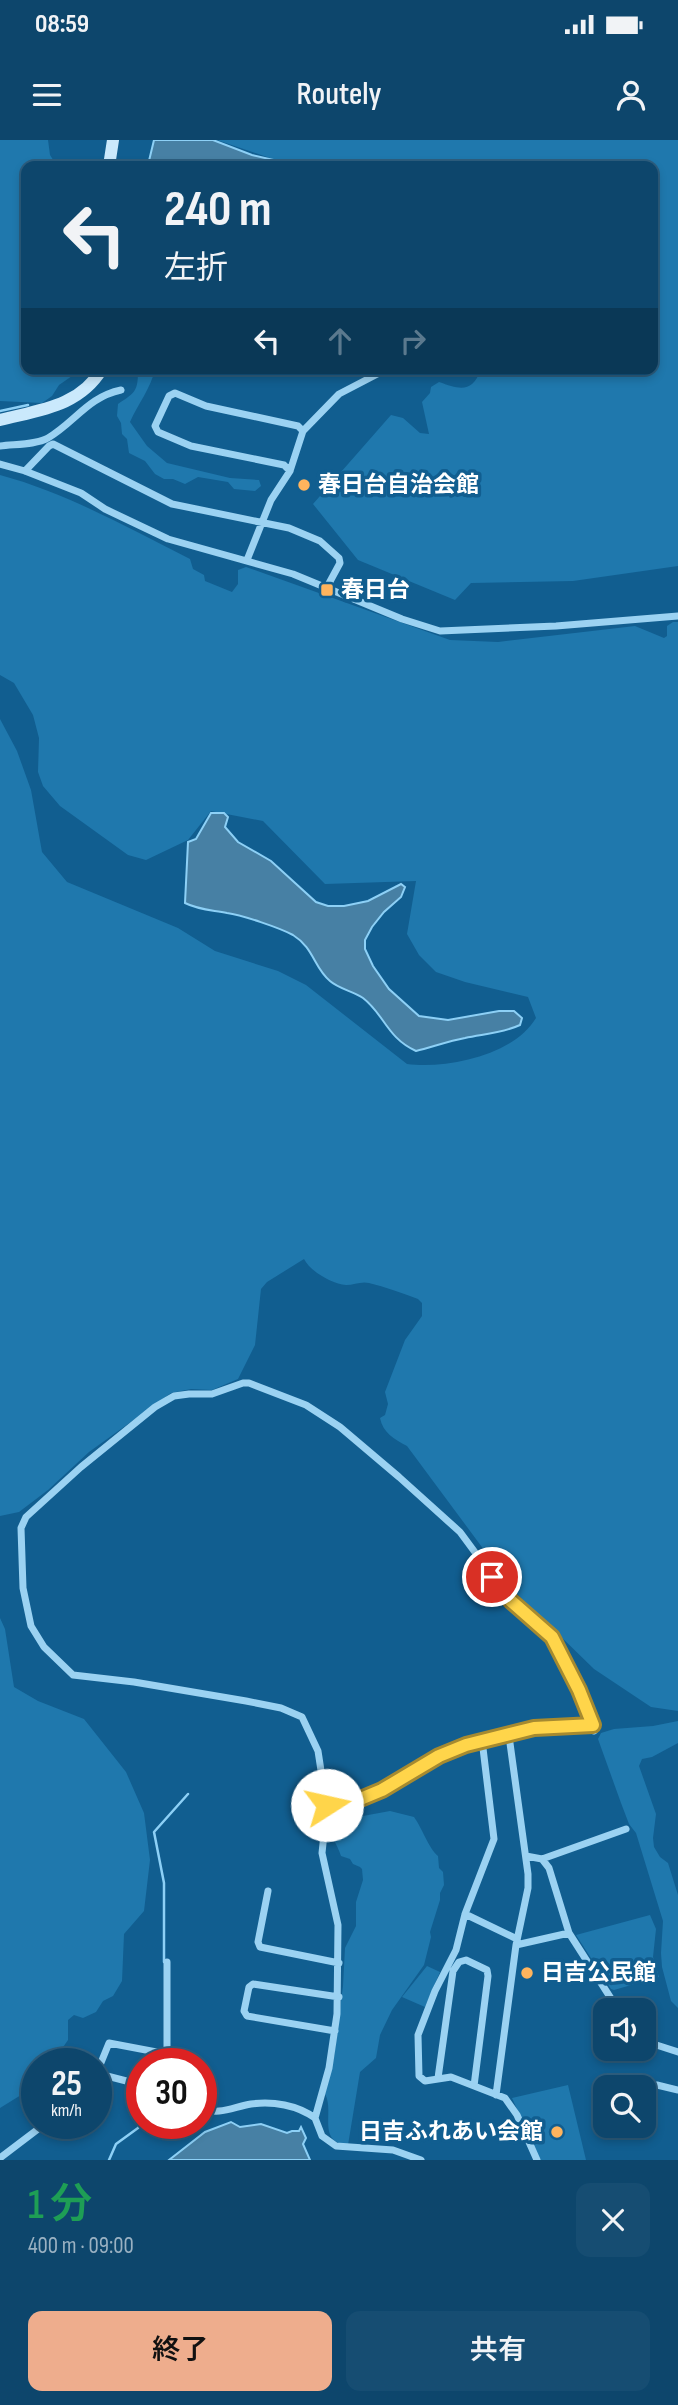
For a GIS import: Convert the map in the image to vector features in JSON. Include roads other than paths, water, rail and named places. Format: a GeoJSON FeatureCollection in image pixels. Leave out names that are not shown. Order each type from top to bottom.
{"type":"FeatureCollection","features":[{"type":"Feature","properties":{"kind":"street"},"geometry":{"type":"LineString","coordinates":[[110,161],[113,140]]}},
{"type":"Feature","properties":{"kind":"street"},"geometry":{"type":"LineString","coordinates":[[0,420],[46,410],[66,402],[86,388],[97,375]]}},
{"type":"Feature","properties":{"kind":"street"},"geometry":{"type":"LineString","coordinates":[[247,560],[275,491],[290,471],[303,431],[339,394],[375,375]]}},
{"type":"Feature","properties":{"kind":"street"},"geometry":{"type":"LineString","coordinates":[[25,471],[49,442],[94,400],[106,393],[121,390]]}},
{"type":"Feature","properties":{"kind":"street"},"geometry":{"type":"LineString","coordinates":[[290,471],[284,466],[191,446],[158,432],[155,426],[169,396],[175,393],[206,406],[298,426],[303,431]]}},
{"type":"Feature","properties":{"kind":"street"},"geometry":{"type":"LineString","coordinates":[[0,446],[49,442],[172,504],[289,528],[320,541],[336,554],[340,563],[327,587]]}},
{"type":"Feature","properties":{"kind":"street"},"geometry":{"type":"LineString","coordinates":[[0,464],[81,493],[105,509],[167,538],[247,560],[327,587],[402,619],[440,631],[556,626],[678,616]]}},
{"type":"Feature","properties":{"kind":"street"},"geometry":{"type":"LineString","coordinates":[[315,2118],[329,2068],[335,2031],[338,1924],[322,1853],[327,1805],[318,1751],[302,1717],[281,1708],[258,1703],[134,1682],[73,1675],[44,1647],[32,1626],[23,1588],[21,1528],[26,1517],[81,1467],[155,1407],[174,1396],[212,1394],[243,1382],[306,1405],[340,1427],[460,1532],[511,1601],[552,1637],[593,1728],[534,1728],[509,1736],[482,1740],[439,1756],[382,1790],[337,1806],[327,1805]]}},
{"type":"Feature","properties":{"kind":"street"},"geometry":{"type":"LineString","coordinates":[[496,2095],[517,1942],[528,1888],[509,1736]]}},
{"type":"Feature","properties":{"kind":"street"},"geometry":{"type":"LineString","coordinates":[[482,1740],[494,1839],[465,1914],[456,1950],[435,1991],[417,2040],[420,2079],[425,2081],[451,2077],[505,2098],[511,2105],[537,2160]]}},
{"type":"Feature","properties":{"kind":"street"},"geometry":{"type":"LineString","coordinates":[[526,1856],[542,1859],[626,1829]]}},
{"type":"Feature","properties":{"kind":"street"},"geometry":{"type":"LineString","coordinates":[[542,1859],[549,1868],[569,1933],[611,1998]]}},
{"type":"Feature","properties":{"kind":"street"},"geometry":{"type":"LineString","coordinates":[[268,1891],[258,1942],[260,1947],[339,1963]]}},
{"type":"Feature","properties":{"kind":"street"},"geometry":{"type":"LineString","coordinates":[[465,1914],[517,1942],[569,1933]]}},
{"type":"Feature","properties":{"kind":"street"},"geometry":{"type":"LineString","coordinates":[[438,2078],[453,1971],[459,1962],[466,1961],[487,1970],[488,1976],[474,2086]]}},
{"type":"Feature","properties":{"kind":"street"},"geometry":{"type":"LineString","coordinates":[[165,2048],[167,1962]]}},
{"type":"Feature","properties":{"kind":"street"},"geometry":{"type":"LineString","coordinates":[[335,2031],[247,2016],[244,2011],[249,1987],[253,1984],[338,1997]]}},
{"type":"Feature","properties":{"kind":"street"},"geometry":{"type":"LineString","coordinates":[[107,2048],[109,2043],[131,2048]]}},
{"type":"Feature","properties":{"kind":"street"},"geometry":{"type":"LineString","coordinates":[[656,2045],[678,2052]]}},
{"type":"Feature","properties":{"kind":"street"},"geometry":{"type":"LineString","coordinates":[[657,2085],[678,2090]]}},
{"type":"Feature","properties":{"kind":"street"},"geometry":{"type":"LineString","coordinates":[[217,2112],[252,2104],[274,2104],[304,2110],[315,2118],[322,2136],[336,2146],[393,2150],[421,2160]]}},
{"type":"Feature","properties":{"kind":"street"},"geometry":{"type":"LineString","coordinates":[[0,2158],[25,2139]]}},
{"type":"Feature","properties":{"kind":"waterway"},"geometry":{"type":"LineString","coordinates":[[0,411],[28,405]]}},
{"type":"Feature","properties":{"kind":"waterway"},"geometry":{"type":"LineString","coordinates":[[164,1962],[164,1883],[154,1832],[188,1794]]}},
{"type":"Feature","properties":{"kind":"waterway"},"geometry":{"type":"LineString","coordinates":[[109,2160],[116,2144],[126,2137]]}},
{"type":"Feature","properties":{"kind":"place","name":"春日台自治会館"},"geometry":{"type":"Point","coordinates":[304,485]}},
{"type":"Feature","properties":{"kind":"place","name":"春日台"},"geometry":{"type":"Point","coordinates":[327,590]}},
{"type":"Feature","properties":{"kind":"place","name":"日吉公民館"},"geometry":{"type":"Point","coordinates":[527,1973]}},
{"type":"Feature","properties":{"kind":"place","name":"日吉ふれあい会館"},"geometry":{"type":"Point","coordinates":[557,2132]}}]}
